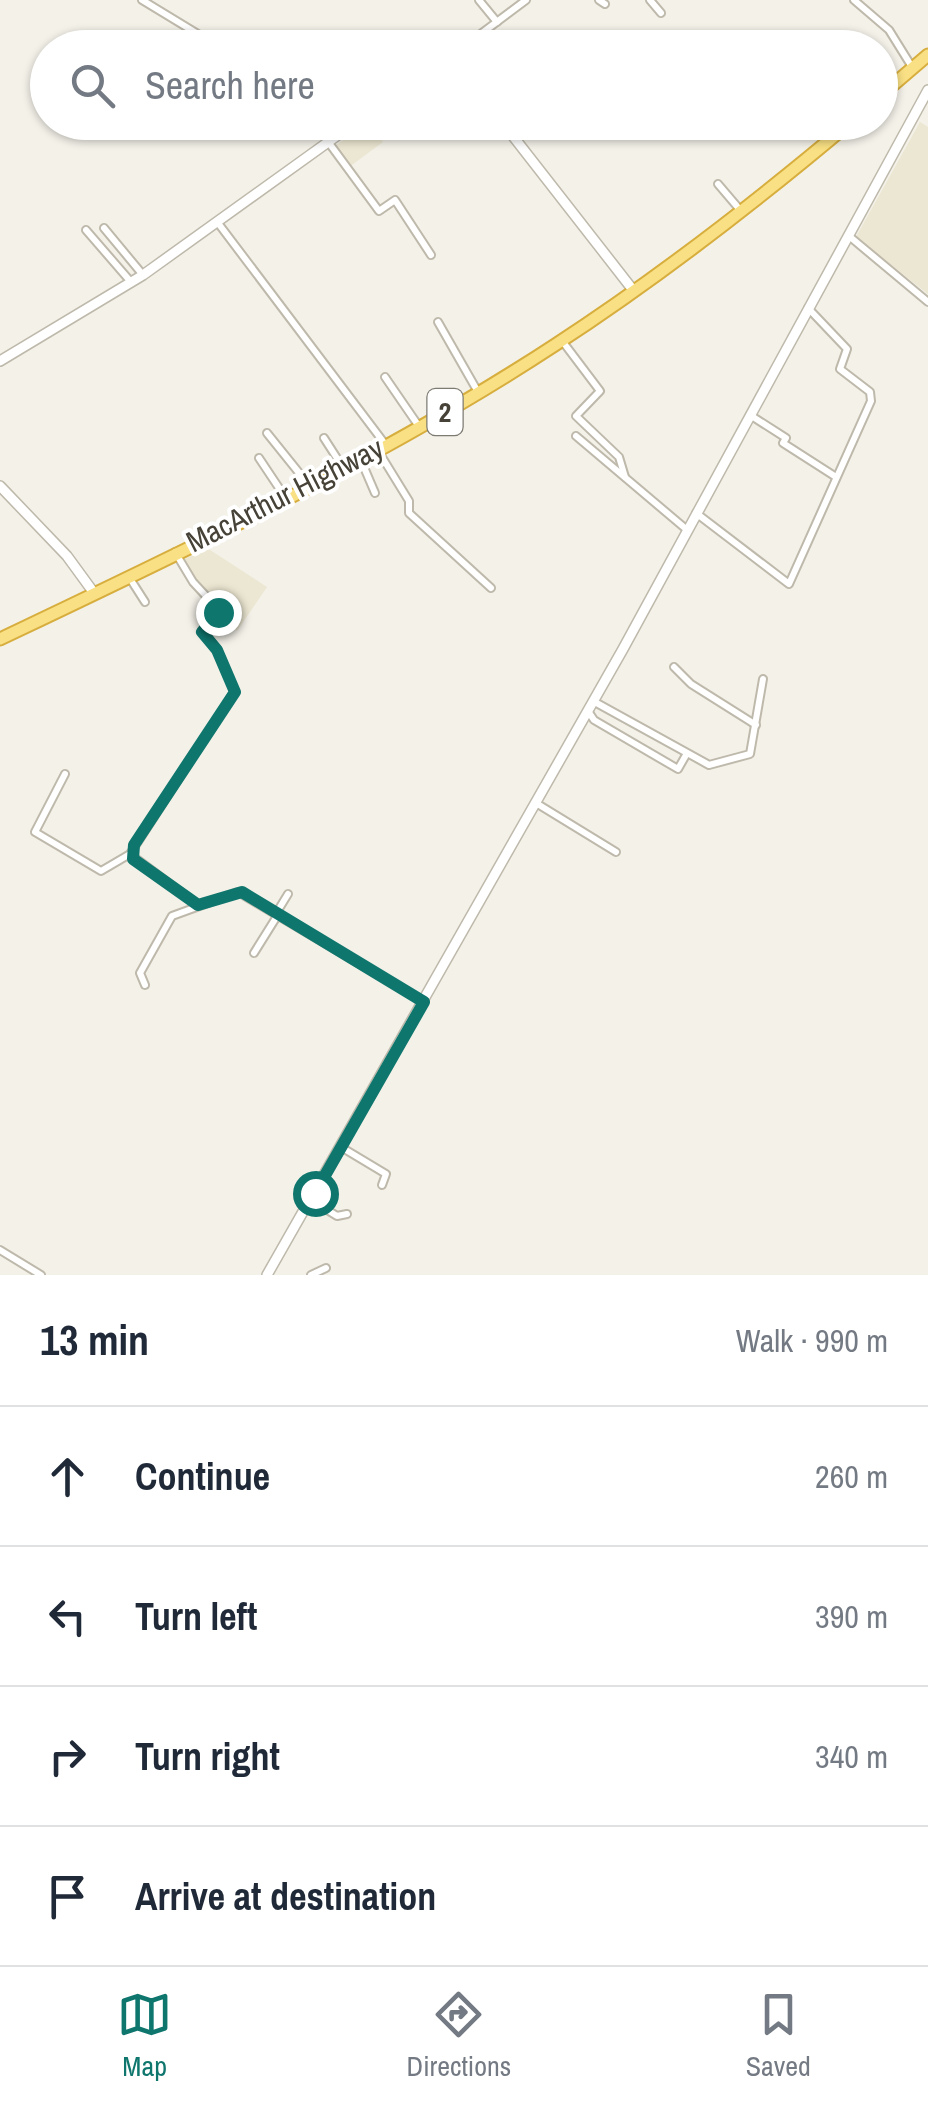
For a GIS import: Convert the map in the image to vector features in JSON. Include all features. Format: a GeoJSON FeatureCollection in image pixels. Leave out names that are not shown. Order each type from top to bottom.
{"type":"FeatureCollection","features":[{"type":"Feature","properties":{"kind":"highway"},"geometry":{"type":"LineString","coordinates":[[898,80],[928,55]]}},
{"type":"Feature","properties":{"kind":"highway","name":"MacArthur Highway"},"geometry":{"type":"LineString","coordinates":[[0,639],[284,497],[478,392],[634,290],[742,212],[828,140]]}},
{"type":"Feature","properties":{"kind":"street"},"geometry":{"type":"LineString","coordinates":[[142,0],[191,30]]}},
{"type":"Feature","properties":{"kind":"street"},"geometry":{"type":"LineString","coordinates":[[479,0],[498,22]]}},
{"type":"Feature","properties":{"kind":"street"},"geometry":{"type":"LineString","coordinates":[[487,30],[526,0]]}},
{"type":"Feature","properties":{"kind":"street"},"geometry":{"type":"LineString","coordinates":[[650,0],[661,13]]}},
{"type":"Feature","properties":{"kind":"street"},"geometry":{"type":"LineString","coordinates":[[854,0],[889,30]]}},
{"type":"Feature","properties":{"kind":"street"},"geometry":{"type":"LineString","coordinates":[[898,44],[912,67]]}},
{"type":"Feature","properties":{"kind":"street"},"geometry":{"type":"LineString","coordinates":[[283,1275],[269,1272],[591,706],[928,90]]}},
{"type":"Feature","properties":{"kind":"street"},"geometry":{"type":"LineString","coordinates":[[0,361],[143,274],[332,140]]}},
{"type":"Feature","properties":{"kind":"street"},"geometry":{"type":"LineString","coordinates":[[516,140],[634,290]]}},
{"type":"Feature","properties":{"kind":"street"},"geometry":{"type":"LineString","coordinates":[[328,143],[379,211],[395,200],[431,255]]}},
{"type":"Feature","properties":{"kind":"street"},"geometry":{"type":"LineString","coordinates":[[718,184],[742,212]]}},
{"type":"Feature","properties":{"kind":"street"},"geometry":{"type":"LineString","coordinates":[[218,224],[381,446],[410,501],[409,513],[446,552],[492,588]]}},
{"type":"Feature","properties":{"kind":"street"},"geometry":{"type":"LineString","coordinates":[[104,228],[143,274]]}},
{"type":"Feature","properties":{"kind":"street"},"geometry":{"type":"LineString","coordinates":[[86,230],[130,282]]}},
{"type":"Feature","properties":{"kind":"street"},"geometry":{"type":"LineString","coordinates":[[848,236],[928,302]]}},
{"type":"Feature","properties":{"kind":"street"},"geometry":{"type":"LineString","coordinates":[[696,513],[788,584],[871,401],[870,392],[840,368],[847,348],[807,307]]}},
{"type":"Feature","properties":{"kind":"street"},"geometry":{"type":"LineString","coordinates":[[438,322],[478,392]]}},
{"type":"Feature","properties":{"kind":"street"},"geometry":{"type":"LineString","coordinates":[[562,340],[600,391],[576,413],[577,418],[619,458],[626,476]]}},
{"type":"Feature","properties":{"kind":"street"},"geometry":{"type":"LineString","coordinates":[[385,377],[418,425]]}},
{"type":"Feature","properties":{"kind":"street"},"geometry":{"type":"LineString","coordinates":[[750,415],[786,438],[783,444],[836,478]]}},
{"type":"Feature","properties":{"kind":"street"},"geometry":{"type":"LineString","coordinates":[[266,433],[308,484]]}},
{"type":"Feature","properties":{"kind":"street"},"geometry":{"type":"LineString","coordinates":[[576,436],[686,529]]}},
{"type":"Feature","properties":{"kind":"street"},"geometry":{"type":"LineString","coordinates":[[324,438],[342,466]]}},
{"type":"Feature","properties":{"kind":"street"},"geometry":{"type":"LineString","coordinates":[[360,457],[375,493]]}},
{"type":"Feature","properties":{"kind":"street"},"geometry":{"type":"LineString","coordinates":[[259,458],[284,497]]}},
{"type":"Feature","properties":{"kind":"street"},"geometry":{"type":"LineString","coordinates":[[0,486],[67,556],[94,592]]}},
{"type":"Feature","properties":{"kind":"street"},"geometry":{"type":"LineString","coordinates":[[65,774],[37,834],[101,871],[130,854],[235,692],[217,650],[202,632],[218,610],[192,582],[174,552]]}},
{"type":"Feature","properties":{"kind":"street"},"geometry":{"type":"LineString","coordinates":[[128,576],[145,602]]}},
{"type":"Feature","properties":{"kind":"street"},"geometry":{"type":"LineString","coordinates":[[674,668],[756,725]]}},
{"type":"Feature","properties":{"kind":"street"},"geometry":{"type":"LineString","coordinates":[[591,706],[709,765],[750,754],[763,680]]}},
{"type":"Feature","properties":{"kind":"street"},"geometry":{"type":"LineString","coordinates":[[591,706],[594,720],[678,769],[686,755]]}},
{"type":"Feature","properties":{"kind":"street"},"geometry":{"type":"LineString","coordinates":[[535,803],[616,852]]}},
{"type":"Feature","properties":{"kind":"street"},"geometry":{"type":"LineString","coordinates":[[130,854],[198,905]]}},
{"type":"Feature","properties":{"kind":"street"},"geometry":{"type":"LineString","coordinates":[[144,985],[140,974],[170,918],[238,892],[424,1002]]}},
{"type":"Feature","properties":{"kind":"street"},"geometry":{"type":"LineString","coordinates":[[254,952],[288,894]]}},
{"type":"Feature","properties":{"kind":"street"},"geometry":{"type":"LineString","coordinates":[[341,1147],[386,1174],[382,1185]]}},
{"type":"Feature","properties":{"kind":"street"},"geometry":{"type":"LineString","coordinates":[[311,1200],[337,1216],[347,1214]]}},
{"type":"Feature","properties":{"kind":"street"},"geometry":{"type":"LineString","coordinates":[[0,1250],[41,1275]]}},
{"type":"Feature","properties":{"kind":"street"},"geometry":{"type":"LineString","coordinates":[[311,1275],[326,1268]]}},
{"type":"Feature","properties":{"kind":"shaded area"},"geometry":{"type":"Polygon","coordinates":[[[920,122],[928,127],[928,294],[856,237],[920,122]]]}},
{"type":"Feature","properties":{"kind":"shaded area"},"geometry":{"type":"Polygon","coordinates":[[[343,140],[383,142],[349,167],[334,147],[343,140]]]}},
{"type":"Feature","properties":{"kind":"shaded area"},"geometry":{"type":"Polygon","coordinates":[[[207,548],[267,587],[237,631],[181,561],[207,548]]]}},
{"type":"Feature","properties":{"kind":"route"},"geometry":{"type":"LineString","coordinates":[[218,612],[202,632],[217,650],[235,692],[130,854],[198,905],[242,892],[424,1002],[315,1193]]}}]}
